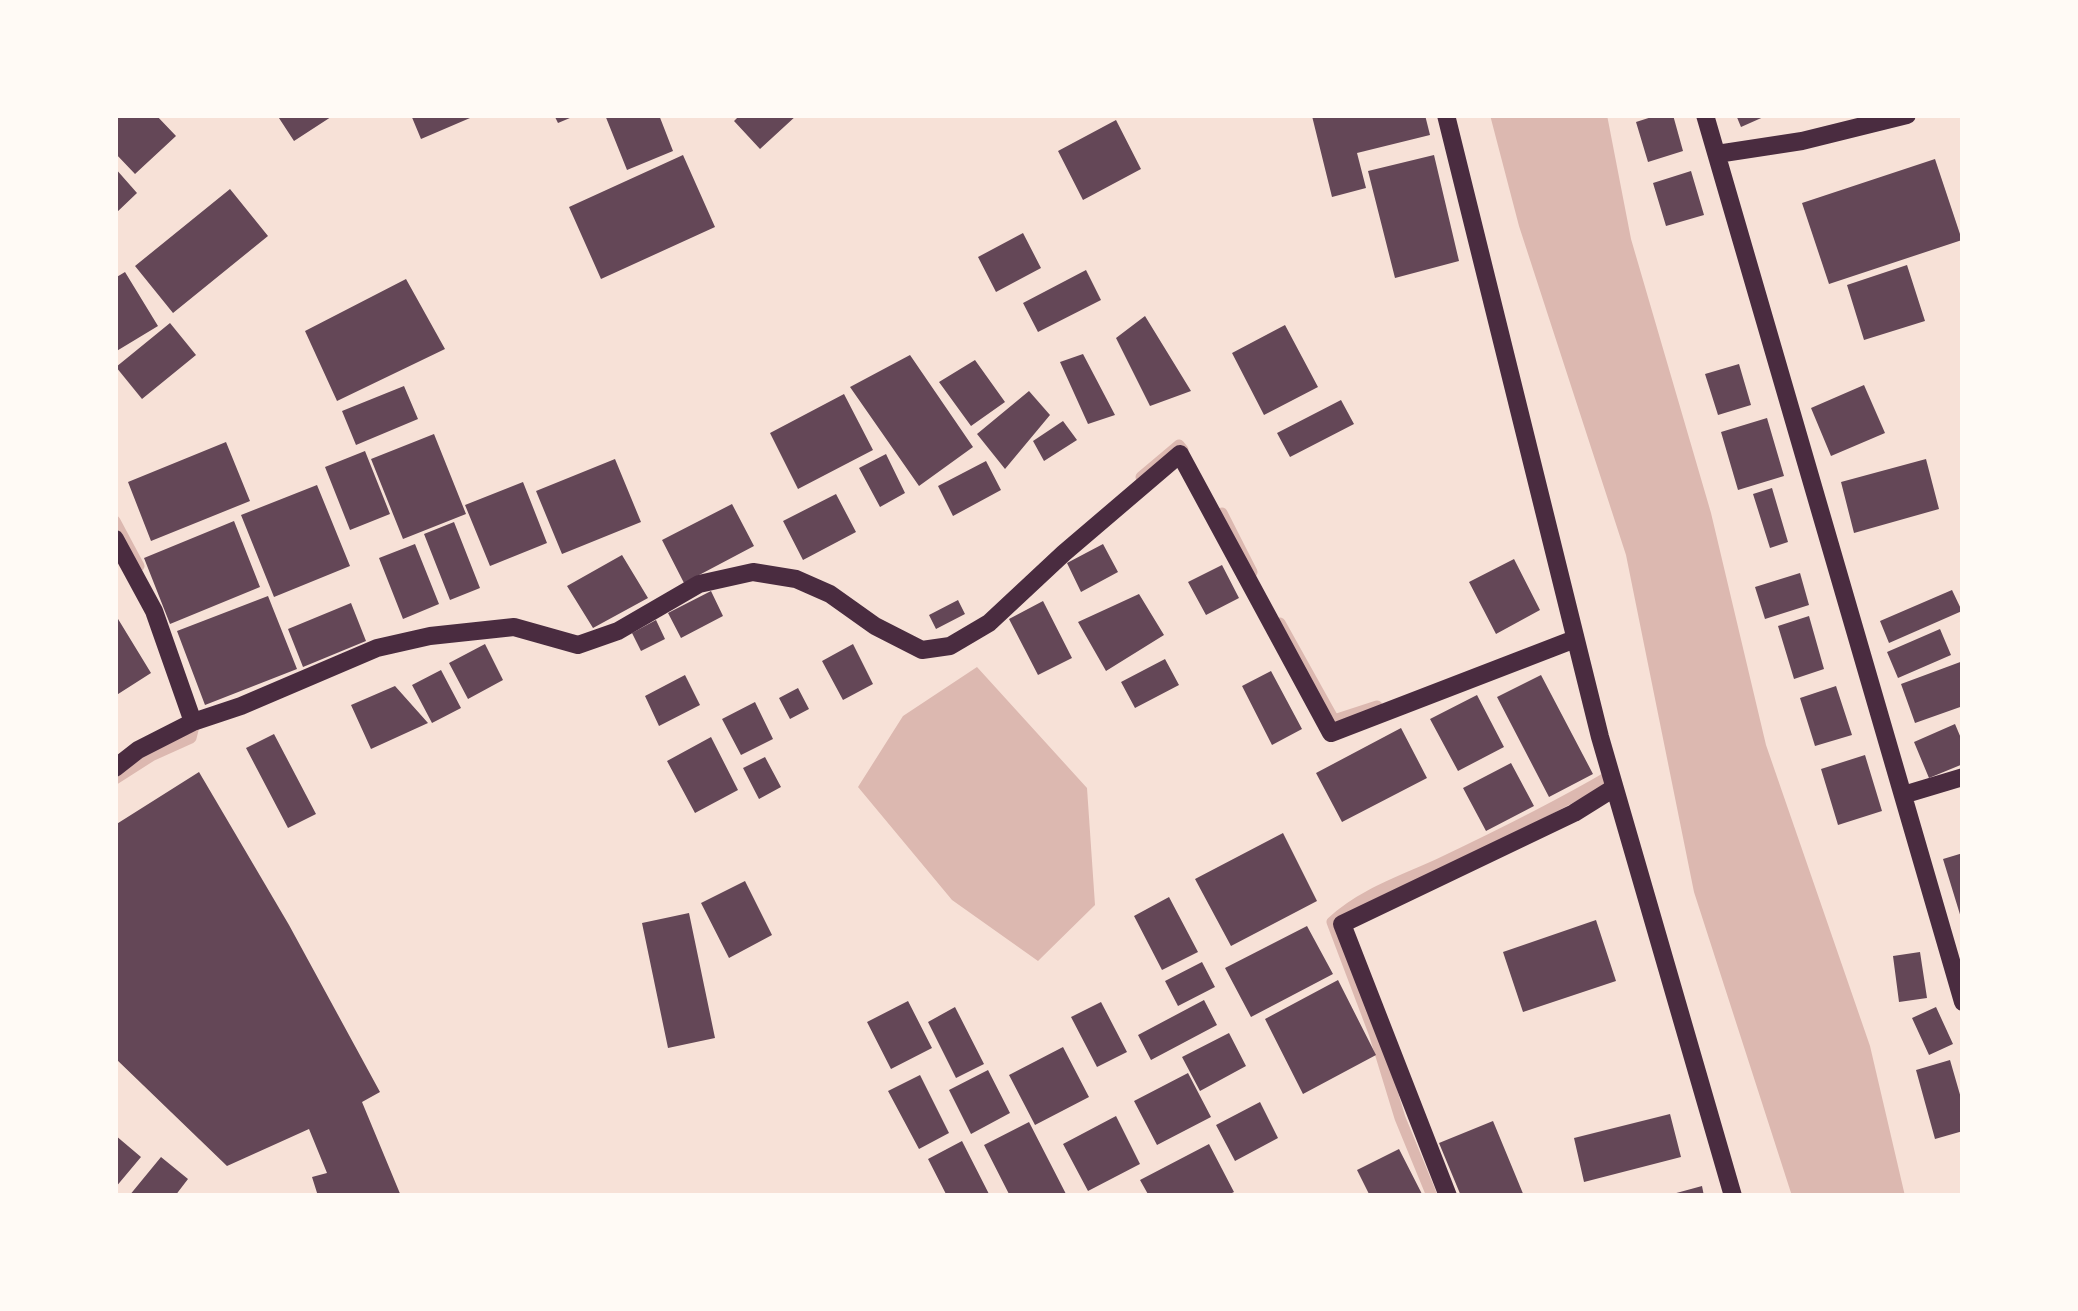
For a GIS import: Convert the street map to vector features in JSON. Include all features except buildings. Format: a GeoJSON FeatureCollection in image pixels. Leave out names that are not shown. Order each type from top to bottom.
{"type":"FeatureCollection","features":[{"type":"Feature","properties":{"kind":"street"},"geometry":{"type":"LineString","coordinates":[[1446,115],[1614,788],[1734,1196]]}},
{"type":"Feature","properties":{"kind":"street"},"geometry":{"type":"LineString","coordinates":[[1706,115],[1963,1002]]}},
{"type":"Feature","properties":{"kind":"street"},"geometry":{"type":"LineString","coordinates":[[1716,154],[1802,140],[1907,115]]}},
{"type":"Feature","properties":{"kind":"street"},"geometry":{"type":"LineString","coordinates":[[115,768],[138,750],[193,722],[241,706],[377,648],[430,636],[514,627],[578,645],[618,631],[699,584],[752,572],[796,579],[830,594],[875,626],[922,650],[950,646],[989,623],[1180,454],[1332,733],[1575,639]]}},
{"type":"Feature","properties":{"kind":"street"},"geometry":{"type":"LineString","coordinates":[[115,539],[154,611],[193,722]]}},
{"type":"Feature","properties":{"kind":"street"},"geometry":{"type":"LineString","coordinates":[[1902,795],[1963,777]]}},
{"type":"Feature","properties":{"kind":"street"},"geometry":{"type":"LineString","coordinates":[[1448,1196],[1342,924],[1574,813],[1614,788]]}},
{"type":"Feature","properties":{"kind":"shaded area"},"geometry":{"type":"Polygon","coordinates":[[[1490,115],[1607,115],[1631,239],[1711,513],[1766,745],[1870,1046],[1905,1196],[1792,1196],[1694,892],[1626,555],[1519,226],[1490,115]]]}},
{"type":"Feature","properties":{"kind":"shaded area"},"geometry":{"type":"Polygon","coordinates":[[[977,667],[1087,788],[1095,905],[1038,961],[952,900],[858,787],[903,716],[977,667]]]}},
{"type":"Feature","properties":{"kind":"waterway"},"geometry":{"type":"LineString","coordinates":[[1141,477],[1179,445],[1183,450]]}},
{"type":"Feature","properties":{"kind":"waterway"},"geometry":{"type":"LineString","coordinates":[[1222,513],[1252,572]]}},
{"type":"Feature","properties":{"kind":"waterway"},"geometry":{"type":"LineString","coordinates":[[115,521],[139,566]]}},
{"type":"Feature","properties":{"kind":"waterway"},"geometry":{"type":"LineString","coordinates":[[1280,623],[1334,720],[1377,706]]}},
{"type":"Feature","properties":{"kind":"waterway"},"geometry":{"type":"LineString","coordinates":[[115,779],[151,756],[191,738],[196,718]]}},
{"type":"Feature","properties":{"kind":"waterway"},"geometry":{"type":"LineString","coordinates":[[1432,1196],[1400,1118],[1374,1033],[1332,922],[1369,896],[1505,832],[1611,775]]}}]}
